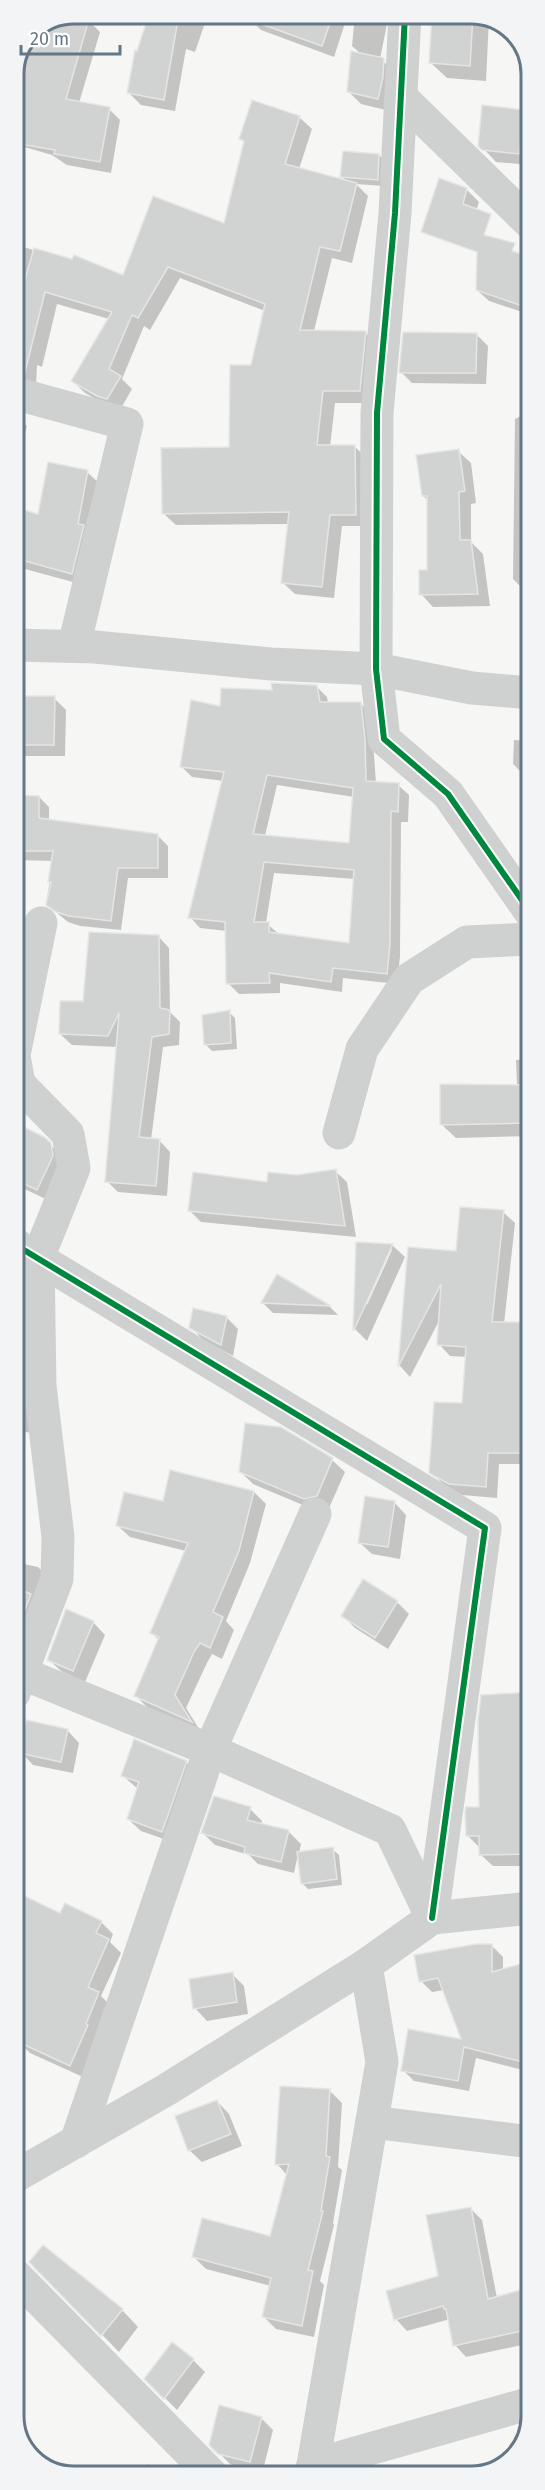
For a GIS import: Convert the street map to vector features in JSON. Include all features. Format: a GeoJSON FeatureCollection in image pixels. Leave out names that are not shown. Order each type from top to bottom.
{"type":"FeatureCollection","features":[{"type":"Feature","properties":{"kind":"street"},"geometry":{"type":"LineString","coordinates":[[405,24],[395,213],[377,413],[376,669],[384,739],[448,794],[521,899]]}},
{"type":"Feature","properties":{"kind":"street"},"geometry":{"type":"LineString","coordinates":[[401,97],[521,213]]}},
{"type":"Feature","properties":{"kind":"street"},"geometry":{"type":"LineString","coordinates":[[24,396],[127,424],[74,646]]}},
{"type":"Feature","properties":{"kind":"street"},"geometry":{"type":"LineString","coordinates":[[24,645],[74,646],[271,664],[376,669],[472,688],[521,692]]}},
{"type":"Feature","properties":{"kind":"street"},"geometry":{"type":"LineString","coordinates":[[24,1007],[41,923]]}},
{"type":"Feature","properties":{"kind":"street"},"geometry":{"type":"LineString","coordinates":[[339,1132],[362,1049],[408,979],[467,942],[521,939]]}},
{"type":"Feature","properties":{"kind":"street"},"geometry":{"type":"LineString","coordinates":[[24,1089],[68,1134],[74,1168],[26,1251],[58,1537],[57,1579],[24,1662]]}},
{"type":"Feature","properties":{"kind":"street"},"geometry":{"type":"LineString","coordinates":[[26,1251],[485,1528],[432,1918]]}},
{"type":"Feature","properties":{"kind":"street"},"geometry":{"type":"LineString","coordinates":[[76,2142],[210,1750],[315,1514]]}},
{"type":"Feature","properties":{"kind":"street"},"geometry":{"type":"LineString","coordinates":[[24,1682],[210,1750],[390,1830],[432,1918]]}},
{"type":"Feature","properties":{"kind":"street"},"geometry":{"type":"LineString","coordinates":[[24,2173],[166,2090],[366,1965],[432,1918],[521,1909]]}},
{"type":"Feature","properties":{"kind":"street"},"geometry":{"type":"LineString","coordinates":[[312,2466],[382,2062],[366,1965]]}},
{"type":"Feature","properties":{"kind":"street"},"geometry":{"type":"LineString","coordinates":[[372,2122],[521,2141]]}},
{"type":"Feature","properties":{"kind":"street"},"geometry":{"type":"LineString","coordinates":[[24,2284],[202,2466]]}},
{"type":"Feature","properties":{"kind":"street"},"geometry":{"type":"LineString","coordinates":[[324,2466],[521,2406]]}},
{"type":"Feature","properties":{"kind":"building"},"geometry":{"type":"Polygon","coordinates":[[[88,24],[66,99],[110,107],[100,162],[54,154],[55,150],[24,145],[25,64],[32,46],[46,32],[64,25],[88,24]]]}},
{"type":"Feature","properties":{"kind":"building"},"geometry":{"type":"Polygon","coordinates":[[[146,24],[177,24],[164,100],[127,93],[135,50],[137,51],[146,24]]]}},
{"type":"Feature","properties":{"kind":"building"},"geometry":{"type":"Polygon","coordinates":[[[261,24],[330,24],[322,46],[261,24]]]}},
{"type":"Feature","properties":{"kind":"building"},"geometry":{"type":"Polygon","coordinates":[[[431,24],[472,24],[470,66],[429,63],[431,24]]]}},
{"type":"Feature","properties":{"kind":"building"},"geometry":{"type":"Polygon","coordinates":[[[351,51],[384,58],[378,99],[347,92],[351,51]]]}},
{"type":"Feature","properties":{"kind":"building"},"geometry":{"type":"Polygon","coordinates":[[[252,100],[300,116],[285,164],[357,183],[340,251],[320,247],[300,330],[366,331],[360,391],[323,391],[317,445],[355,445],[356,515],[330,515],[322,587],[281,583],[289,512],[162,514],[161,448],[229,447],[230,365],[251,365],[265,304],[168,267],[138,318],[132,315],[109,369],[121,376],[107,399],[71,381],[112,312],[45,292],[24,376],[24,283],[34,248],[72,259],[74,255],[123,275],[153,196],[224,223],[244,141],[239,139],[252,100]]]}},
{"type":"Feature","properties":{"kind":"building"},"geometry":{"type":"Polygon","coordinates":[[[482,105],[521,110],[519,154],[482,150],[478,146],[482,105]]]}},
{"type":"Feature","properties":{"kind":"building"},"geometry":{"type":"Polygon","coordinates":[[[343,151],[379,154],[378,180],[340,177],[343,151]]]}},
{"type":"Feature","properties":{"kind":"building"},"geometry":{"type":"Polygon","coordinates":[[[439,178],[467,188],[463,204],[491,214],[484,235],[515,243],[512,251],[521,254],[521,306],[476,290],[477,252],[421,232],[439,178]]]}},
{"type":"Feature","properties":{"kind":"building"},"geometry":{"type":"Polygon","coordinates":[[[403,332],[477,333],[476,373],[399,373],[403,332]]]}},
{"type":"Feature","properties":{"kind":"building"},"geometry":{"type":"Polygon","coordinates":[[[459,449],[465,491],[459,492],[460,540],[471,540],[478,594],[419,595],[419,570],[427,570],[427,496],[422,496],[416,455],[459,449]]]}},
{"type":"Feature","properties":{"kind":"building"},"geometry":{"type":"Polygon","coordinates":[[[48,462],[88,470],[78,524],[84,525],[72,574],[24,561],[24,510],[38,514],[48,462]]]}},
{"type":"Feature","properties":{"kind":"building"},"geometry":{"type":"Polygon","coordinates":[[[271,683],[317,685],[320,702],[361,702],[366,781],[399,783],[398,812],[391,811],[390,944],[387,974],[333,968],[331,982],[269,973],[270,983],[226,984],[225,922],[188,918],[224,772],[180,767],[191,700],[220,706],[221,688],[272,690],[271,683]],[[267,775],[253,834],[349,843],[353,788],[267,775]],[[264,862],[254,922],[269,922],[269,932],[349,943],[354,870],[264,862]]]}},
{"type":"Feature","properties":{"kind":"building"},"geometry":{"type":"Polygon","coordinates":[[[24,696],[55,696],[54,745],[24,745],[24,696]]]}},
{"type":"Feature","properties":{"kind":"building"},"geometry":{"type":"Polygon","coordinates":[[[24,795],[39,796],[39,818],[158,834],[158,868],[118,868],[111,921],[69,916],[56,912],[46,905],[51,882],[48,882],[53,851],[24,851],[24,795]]]}},
{"type":"Feature","properties":{"kind":"building"},"geometry":{"type":"Polygon","coordinates":[[[89,932],[159,935],[160,1008],[170,1010],[169,1034],[152,1037],[139,1137],[160,1139],[156,1186],[105,1182],[119,1013],[108,1036],[59,1034],[60,1001],[83,1001],[89,932]]]}},
{"type":"Feature","properties":{"kind":"building"},"geometry":{"type":"Polygon","coordinates":[[[230,1010],[231,1043],[204,1045],[202,1015],[230,1010]]]}},
{"type":"Feature","properties":{"kind":"building"},"geometry":{"type":"Polygon","coordinates":[[[440,1084],[521,1085],[521,1123],[440,1125],[440,1084]]]}},
{"type":"Feature","properties":{"kind":"building"},"geometry":{"type":"Polygon","coordinates":[[[24,1127],[51,1143],[53,1156],[37,1190],[24,1184],[24,1127]]]}},
{"type":"Feature","properties":{"kind":"building"},"geometry":{"type":"Polygon","coordinates":[[[336,1169],[345,1226],[188,1211],[193,1172],[267,1182],[268,1172],[297,1175],[336,1169]]]}},
{"type":"Feature","properties":{"kind":"building"},"geometry":{"type":"Polygon","coordinates":[[[460,1207],[504,1210],[492,1322],[521,1322],[521,1453],[488,1453],[486,1487],[449,1484],[429,1473],[434,1402],[462,1403],[466,1347],[437,1345],[441,1284],[398,1367],[408,1247],[456,1251],[460,1207]]]}},
{"type":"Feature","properties":{"kind":"building"},"geometry":{"type":"Polygon","coordinates":[[[356,1242],[393,1244],[353,1330],[356,1242]]]}},
{"type":"Feature","properties":{"kind":"building"},"geometry":{"type":"Polygon","coordinates":[[[277,1274],[331,1306],[261,1303],[277,1274]]]}},
{"type":"Feature","properties":{"kind":"building"},"geometry":{"type":"Polygon","coordinates":[[[193,1308],[227,1316],[221,1345],[189,1328],[193,1308]]]}},
{"type":"Feature","properties":{"kind":"building"},"geometry":{"type":"Polygon","coordinates":[[[245,1423],[281,1427],[333,1458],[317,1496],[304,1499],[239,1472],[245,1423]]]}},
{"type":"Feature","properties":{"kind":"building"},"geometry":{"type":"Polygon","coordinates":[[[170,1470],[254,1491],[239,1551],[213,1612],[223,1617],[210,1648],[200,1643],[194,1652],[175,1695],[192,1722],[134,1696],[159,1637],[150,1633],[188,1543],[116,1526],[124,1492],[163,1501],[170,1470]]]}},
{"type":"Feature","properties":{"kind":"building"},"geometry":{"type":"Polygon","coordinates":[[[365,1496],[395,1501],[388,1547],[358,1543],[365,1496]]]}},
{"type":"Feature","properties":{"kind":"building"},"geometry":{"type":"Polygon","coordinates":[[[363,1579],[398,1601],[375,1638],[341,1616],[363,1579]]]}},
{"type":"Feature","properties":{"kind":"building"},"geometry":{"type":"Polygon","coordinates":[[[24,1591],[31,1594],[24,1613],[24,1591]]]}},
{"type":"Feature","properties":{"kind":"building"},"geometry":{"type":"Polygon","coordinates":[[[66,1609],[94,1621],[73,1671],[47,1660],[66,1609]]]}},
{"type":"Feature","properties":{"kind":"building"},"geometry":{"type":"Polygon","coordinates":[[[521,1693],[521,1854],[479,1855],[479,1836],[466,1836],[466,1807],[479,1807],[478,1721],[481,1695],[521,1693]]]}},
{"type":"Feature","properties":{"kind":"building"},"geometry":{"type":"Polygon","coordinates":[[[26,1720],[68,1729],[61,1762],[24,1754],[26,1720]]]}},
{"type":"Feature","properties":{"kind":"building"},"geometry":{"type":"Polygon","coordinates":[[[134,1739],[187,1761],[162,1832],[127,1819],[139,1782],[121,1776],[134,1739]]]}},
{"type":"Feature","properties":{"kind":"building"},"geometry":{"type":"Polygon","coordinates":[[[214,1796],[251,1807],[247,1820],[289,1830],[281,1862],[244,1853],[245,1847],[201,1833],[214,1796]]]}},
{"type":"Feature","properties":{"kind":"building"},"geometry":{"type":"Polygon","coordinates":[[[333,1847],[337,1879],[301,1884],[297,1852],[333,1847]]]}},
{"type":"Feature","properties":{"kind":"building"},"geometry":{"type":"Polygon","coordinates":[[[24,1896],[60,1913],[65,1903],[102,1921],[96,1933],[109,1939],[88,1987],[99,1992],[70,2066],[24,2045],[24,1896]]]}},
{"type":"Feature","properties":{"kind":"building"},"geometry":{"type":"Polygon","coordinates":[[[476,1944],[492,1944],[492,1972],[521,1964],[521,2061],[464,2047],[458,2081],[401,2071],[408,2029],[461,2039],[438,1978],[419,1982],[414,1955],[476,1944]]]}},
{"type":"Feature","properties":{"kind":"building"},"geometry":{"type":"Polygon","coordinates":[[[233,1972],[237,2002],[193,2009],[189,1979],[233,1972]]]}},
{"type":"Feature","properties":{"kind":"building"},"geometry":{"type":"Polygon","coordinates":[[[280,2086],[330,2089],[326,2156],[330,2157],[321,2211],[323,2211],[308,2270],[313,2271],[302,2326],[262,2317],[271,2278],[192,2257],[202,2218],[270,2236],[289,2164],[275,2165],[280,2086]]]}},
{"type":"Feature","properties":{"kind":"building"},"geometry":{"type":"Polygon","coordinates":[[[217,2100],[231,2134],[188,2151],[175,2116],[217,2100]]]}},
{"type":"Feature","properties":{"kind":"building"},"geometry":{"type":"Polygon","coordinates":[[[471,2207],[488,2299],[521,2290],[521,2331],[453,2346],[446,2309],[443,2306],[394,2320],[386,2291],[438,2276],[426,2215],[471,2207]]]}},
{"type":"Feature","properties":{"kind":"building"},"geometry":{"type":"Polygon","coordinates":[[[43,2245],[123,2309],[101,2336],[29,2262],[43,2245]]]}},
{"type":"Feature","properties":{"kind":"building"},"geometry":{"type":"Polygon","coordinates":[[[172,2342],[194,2359],[164,2399],[144,2379],[172,2342]]]}},
{"type":"Feature","properties":{"kind":"building"},"geometry":{"type":"Polygon","coordinates":[[[219,2405],[262,2417],[250,2462],[218,2454],[209,2445],[219,2405]]]}},
{"type":"Feature","properties":{"kind":"cycle path"},"geometry":{"type":"LineString","coordinates":[[404,24],[395,213],[377,413],[376,669],[384,739],[448,794],[521,899]]}},
{"type":"Feature","properties":{"kind":"cycle path"},"geometry":{"type":"LineString","coordinates":[[24,1250],[485,1528],[432,1918]]}}]}
